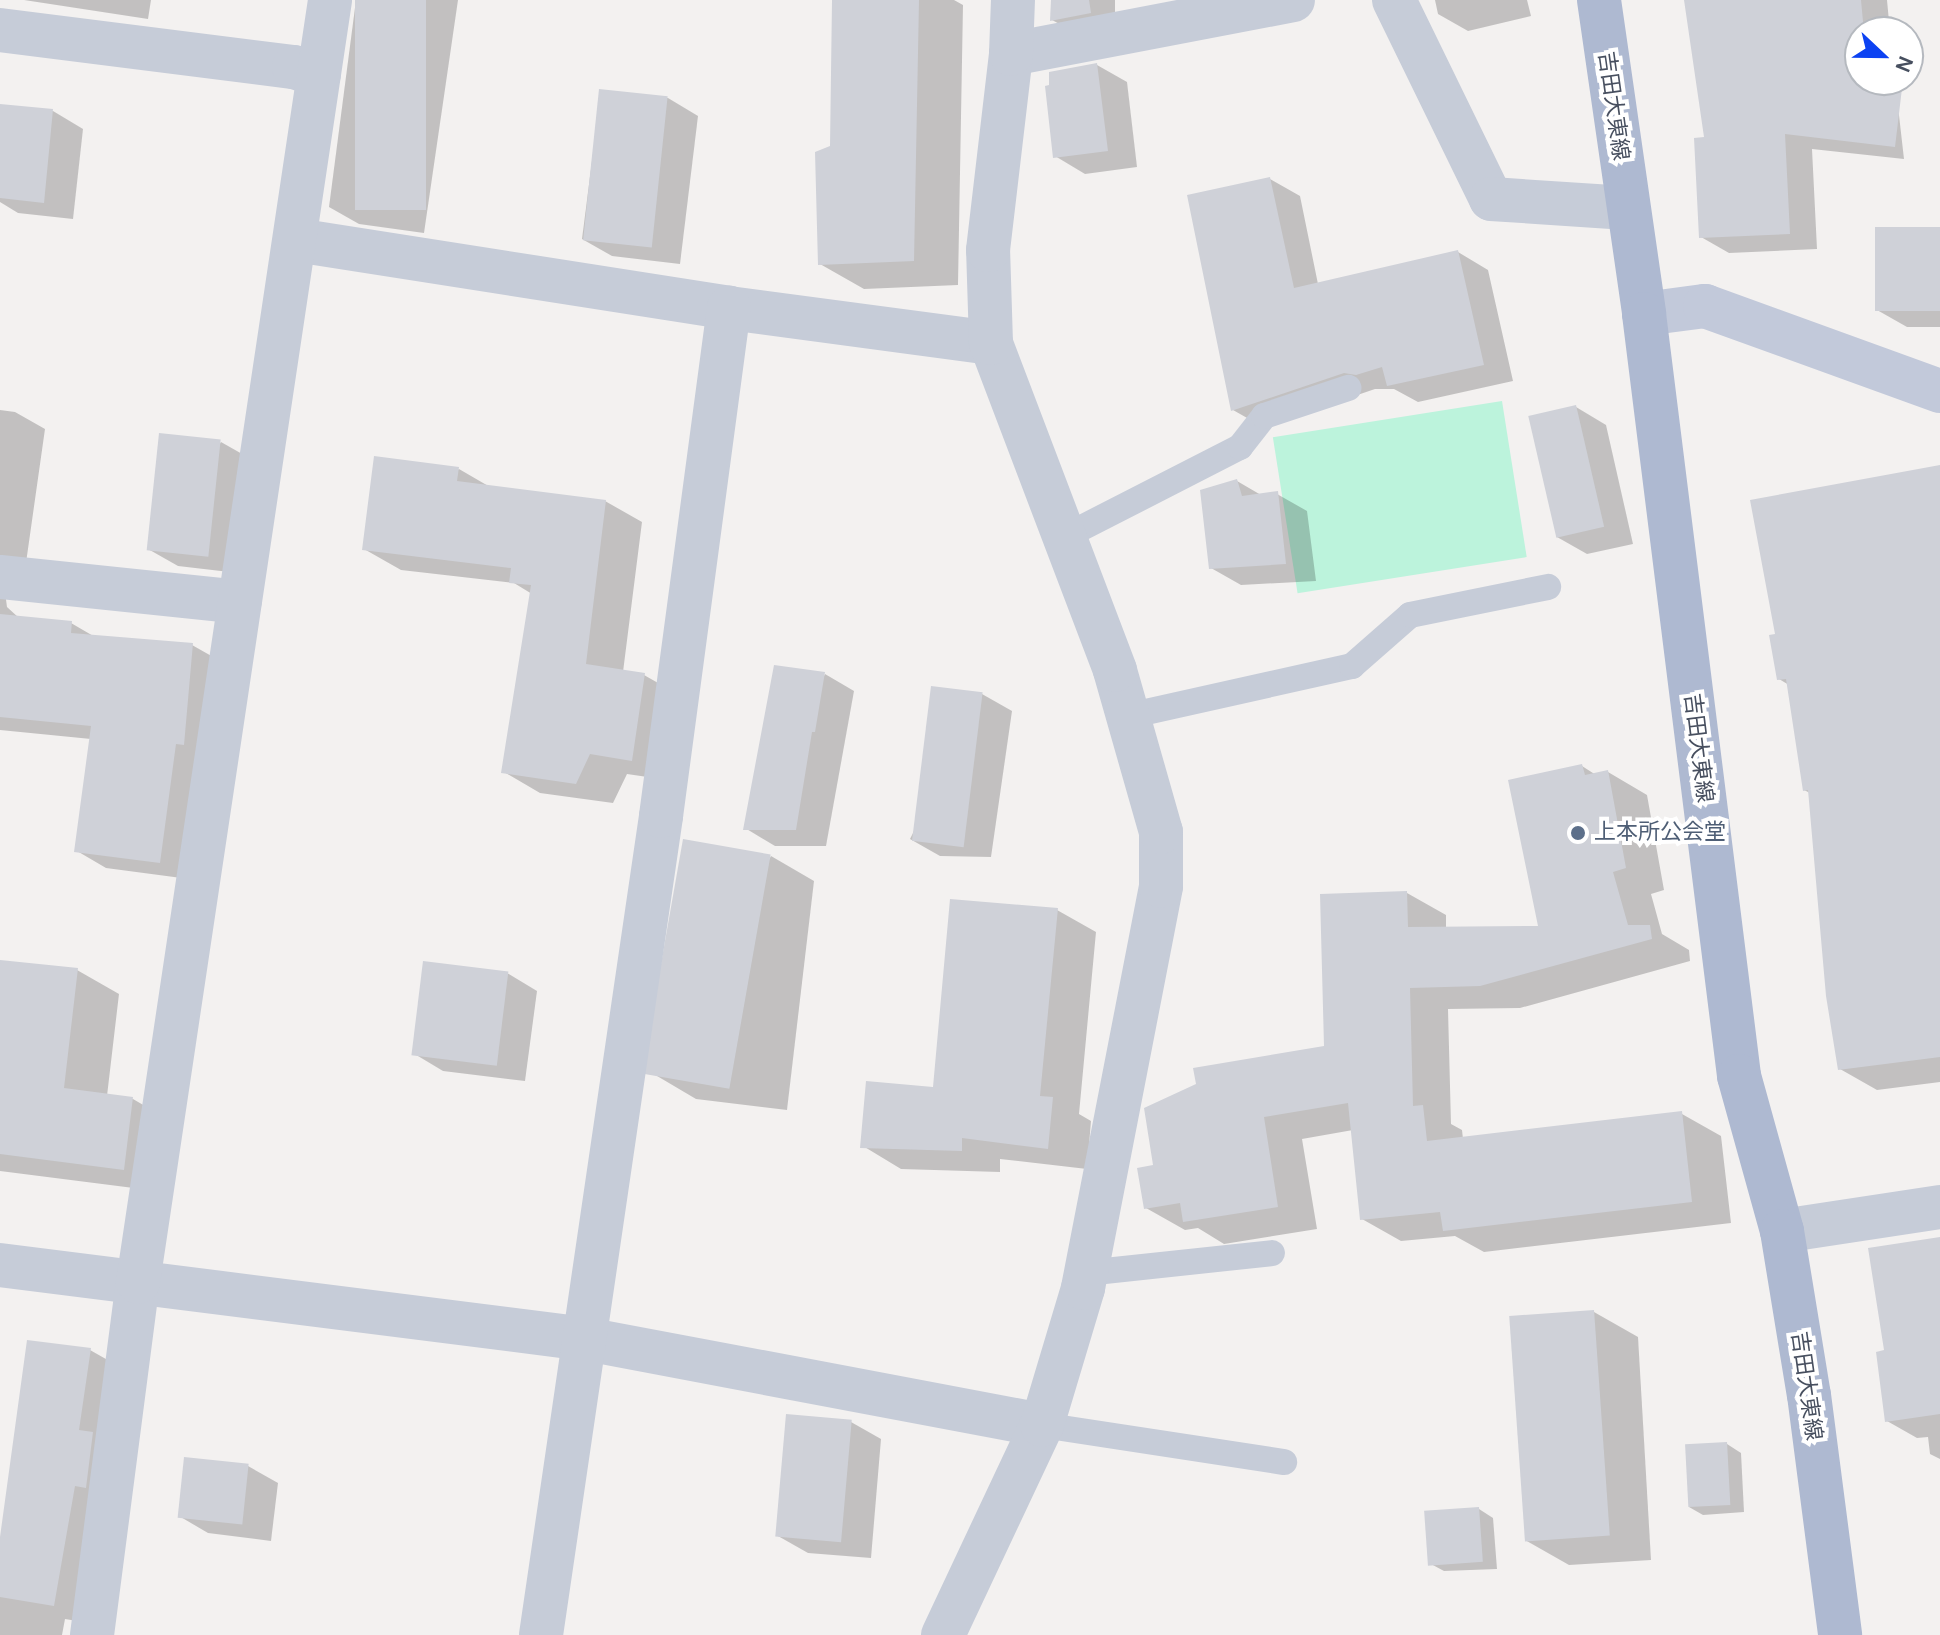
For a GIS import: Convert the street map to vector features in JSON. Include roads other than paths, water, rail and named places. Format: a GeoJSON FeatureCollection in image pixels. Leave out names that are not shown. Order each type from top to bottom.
{"type":"FeatureCollection","features":[{"type":"Feature","properties":{"kind":"main road","name":"吉田大東線"},"geometry":{"type":"LineString","coordinates":[[1599,0],[1644,314],[1739,1076],[1782,1231],[1809,1395],[1840,1635]]}},
{"type":"Feature","properties":{"kind":"street"},"geometry":{"type":"LineString","coordinates":[[92,1635],[138,1282],[330,0]]}},
{"type":"Feature","properties":{"kind":"street"},"geometry":{"type":"LineString","coordinates":[[943,1635],[1042,1425],[1086,1273],[1161,886],[1161,832],[1115,670],[991,343],[988,250],[1011,54],[1013,0]]}},
{"type":"Feature","properties":{"kind":"street"},"geometry":{"type":"LineString","coordinates":[[1011,54],[1293,0]]}},
{"type":"Feature","properties":{"kind":"street"},"geometry":{"type":"LineString","coordinates":[[1394,0],[1491,199],[1627,208]]}},
{"type":"Feature","properties":{"kind":"street"},"geometry":{"type":"LineString","coordinates":[[0,30],[294,67],[319,75]]}},
{"type":"Feature","properties":{"kind":"street"},"geometry":{"type":"LineString","coordinates":[[296,240],[729,308],[991,343]]}},
{"type":"Feature","properties":{"kind":"street"},"geometry":{"type":"LineString","coordinates":[[1644,314],[1705,306],[1940,391]]}},
{"type":"Feature","properties":{"kind":"street"},"geometry":{"type":"LineString","coordinates":[[541,1635],[586,1339],[729,308]]}},
{"type":"Feature","properties":{"kind":"street"},"geometry":{"type":"LineString","coordinates":[[0,577],[240,602]]}},
{"type":"Feature","properties":{"kind":"street"},"geometry":{"type":"LineString","coordinates":[[1782,1231],[1940,1207]]}},
{"type":"Feature","properties":{"kind":"street"},"geometry":{"type":"LineString","coordinates":[[0,1265],[586,1339],[1042,1425]]}},
{"type":"Feature","properties":{"kind":"lane"},"geometry":{"type":"LineString","coordinates":[[1064,537],[1240,447],[1264,416],[1348,388]]}},
{"type":"Feature","properties":{"kind":"lane"},"geometry":{"type":"LineString","coordinates":[[1128,716],[1352,666],[1410,615],[1548,587]]}},
{"type":"Feature","properties":{"kind":"lane"},"geometry":{"type":"LineString","coordinates":[[1086,1273],[1272,1253]]}},
{"type":"Feature","properties":{"kind":"lane"},"geometry":{"type":"LineString","coordinates":[[1042,1425],[1284,1462]]}},
{"type":"Feature","properties":{"kind":"place","name":"上本所公会堂"},"geometry":{"type":"Point","coordinates":[1578,833]}}]}
